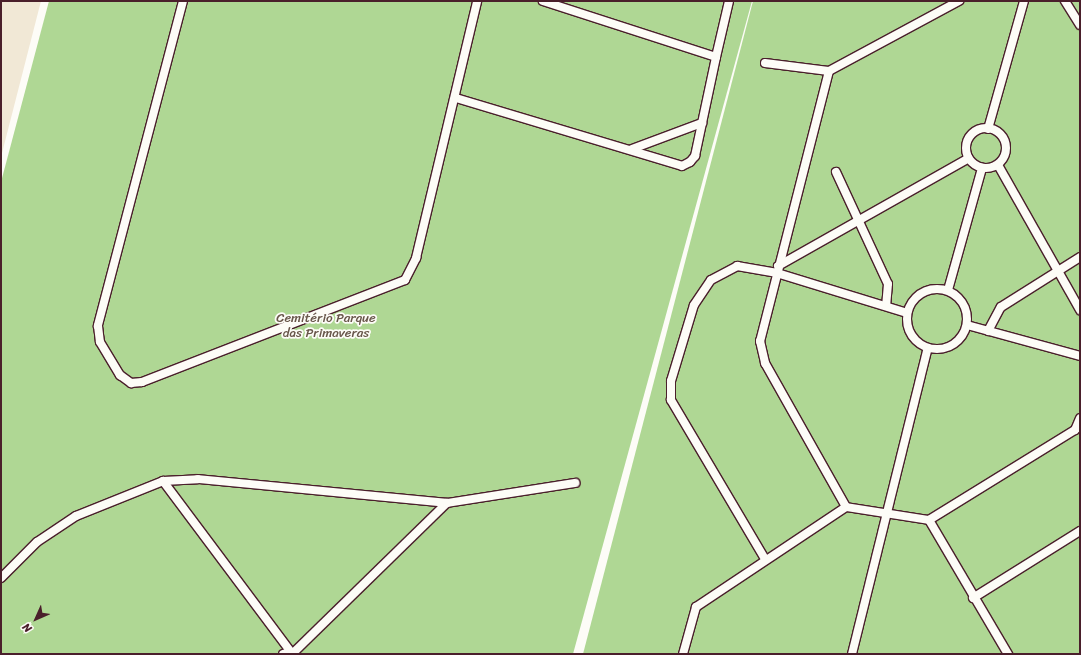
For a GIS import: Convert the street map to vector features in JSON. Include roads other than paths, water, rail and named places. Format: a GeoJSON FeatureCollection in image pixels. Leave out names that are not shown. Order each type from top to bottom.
{"type":"FeatureCollection","features":[{"type":"Feature","properties":{"kind":"lane"},"geometry":{"type":"LineString","coordinates":[[183,1],[98,326],[100,342],[120,375],[130,383],[142,382],[405,280],[416,258],[456,98],[477,1]]}},
{"type":"Feature","properties":{"kind":"lane"},"geometry":{"type":"LineString","coordinates":[[543,1],[716,57]]}},
{"type":"Feature","properties":{"kind":"lane"},"geometry":{"type":"LineString","coordinates":[[456,98],[632,149],[682,166],[695,156],[729,1]]}},
{"type":"Feature","properties":{"kind":"lane"},"geometry":{"type":"LineString","coordinates":[[765,63],[829,71],[959,1]]}},
{"type":"Feature","properties":{"kind":"lane"},"geometry":{"type":"LineString","coordinates":[[988,129],[1024,1]]}},
{"type":"Feature","properties":{"kind":"lane"},"geometry":{"type":"LineString","coordinates":[[1065,1],[1080,25]]}},
{"type":"Feature","properties":{"kind":"lane"},"geometry":{"type":"LineString","coordinates":[[829,71],[777,269],[760,341],[766,363],[846,507]]}},
{"type":"Feature","properties":{"kind":"lane"},"geometry":{"type":"LineString","coordinates":[[632,149],[702,122]]}},
{"type":"Feature","properties":{"kind":"lane"},"geometry":{"type":"LineString","coordinates":[[988,129],[1003,138],[1005,155],[998,165],[982,168],[969,158],[969,138],[977,131],[988,129]]}},
{"type":"Feature","properties":{"kind":"lane"},"geometry":{"type":"LineString","coordinates":[[777,269],[860,217],[969,158]]}},
{"type":"Feature","properties":{"kind":"lane"},"geometry":{"type":"LineString","coordinates":[[998,165],[1080,310]]}},
{"type":"Feature","properties":{"kind":"lane"},"geometry":{"type":"LineString","coordinates":[[948,290],[982,168]]}},
{"type":"Feature","properties":{"kind":"lane"},"geometry":{"type":"LineString","coordinates":[[836,172],[860,217],[888,284],[886,306]]}},
{"type":"Feature","properties":{"kind":"lane"},"geometry":{"type":"LineString","coordinates":[[988,331],[1001,307],[1080,257]]}},
{"type":"Feature","properties":{"kind":"lane"},"geometry":{"type":"LineString","coordinates":[[765,559],[671,400],[671,381],[694,305],[711,280],[737,266],[777,269],[907,313]]}},
{"type":"Feature","properties":{"kind":"lane"},"geometry":{"type":"LineString","coordinates":[[927,290],[948,290],[964,304],[967,325],[956,342],[947,347],[928,348],[911,333],[907,313],[911,303],[927,290]]}},
{"type":"Feature","properties":{"kind":"lane"},"geometry":{"type":"LineString","coordinates":[[967,325],[1080,356]]}},
{"type":"Feature","properties":{"kind":"lane"},"geometry":{"type":"LineString","coordinates":[[852,654],[928,348]]}},
{"type":"Feature","properties":{"kind":"lane"},"geometry":{"type":"LineString","coordinates":[[683,654],[696,607],[765,559],[846,507],[887,512],[929,520],[1075,430],[1080,418]]}},
{"type":"Feature","properties":{"kind":"lane"},"geometry":{"type":"LineString","coordinates":[[1,578],[37,542],[76,516],[163,481],[198,479],[447,503],[575,483]]}},
{"type":"Feature","properties":{"kind":"lane"},"geometry":{"type":"LineString","coordinates":[[163,481],[289,653],[370,581],[447,503]]}},
{"type":"Feature","properties":{"kind":"lane"},"geometry":{"type":"LineString","coordinates":[[929,520],[973,598],[1008,654]]}},
{"type":"Feature","properties":{"kind":"lane"},"geometry":{"type":"LineString","coordinates":[[973,598],[1080,531]]}},
{"type":"Feature","properties":{"kind":"park label","name":"Cemitério Parque das Primaveras"},"geometry":{"type":"Point","coordinates":[326,326]}}]}
